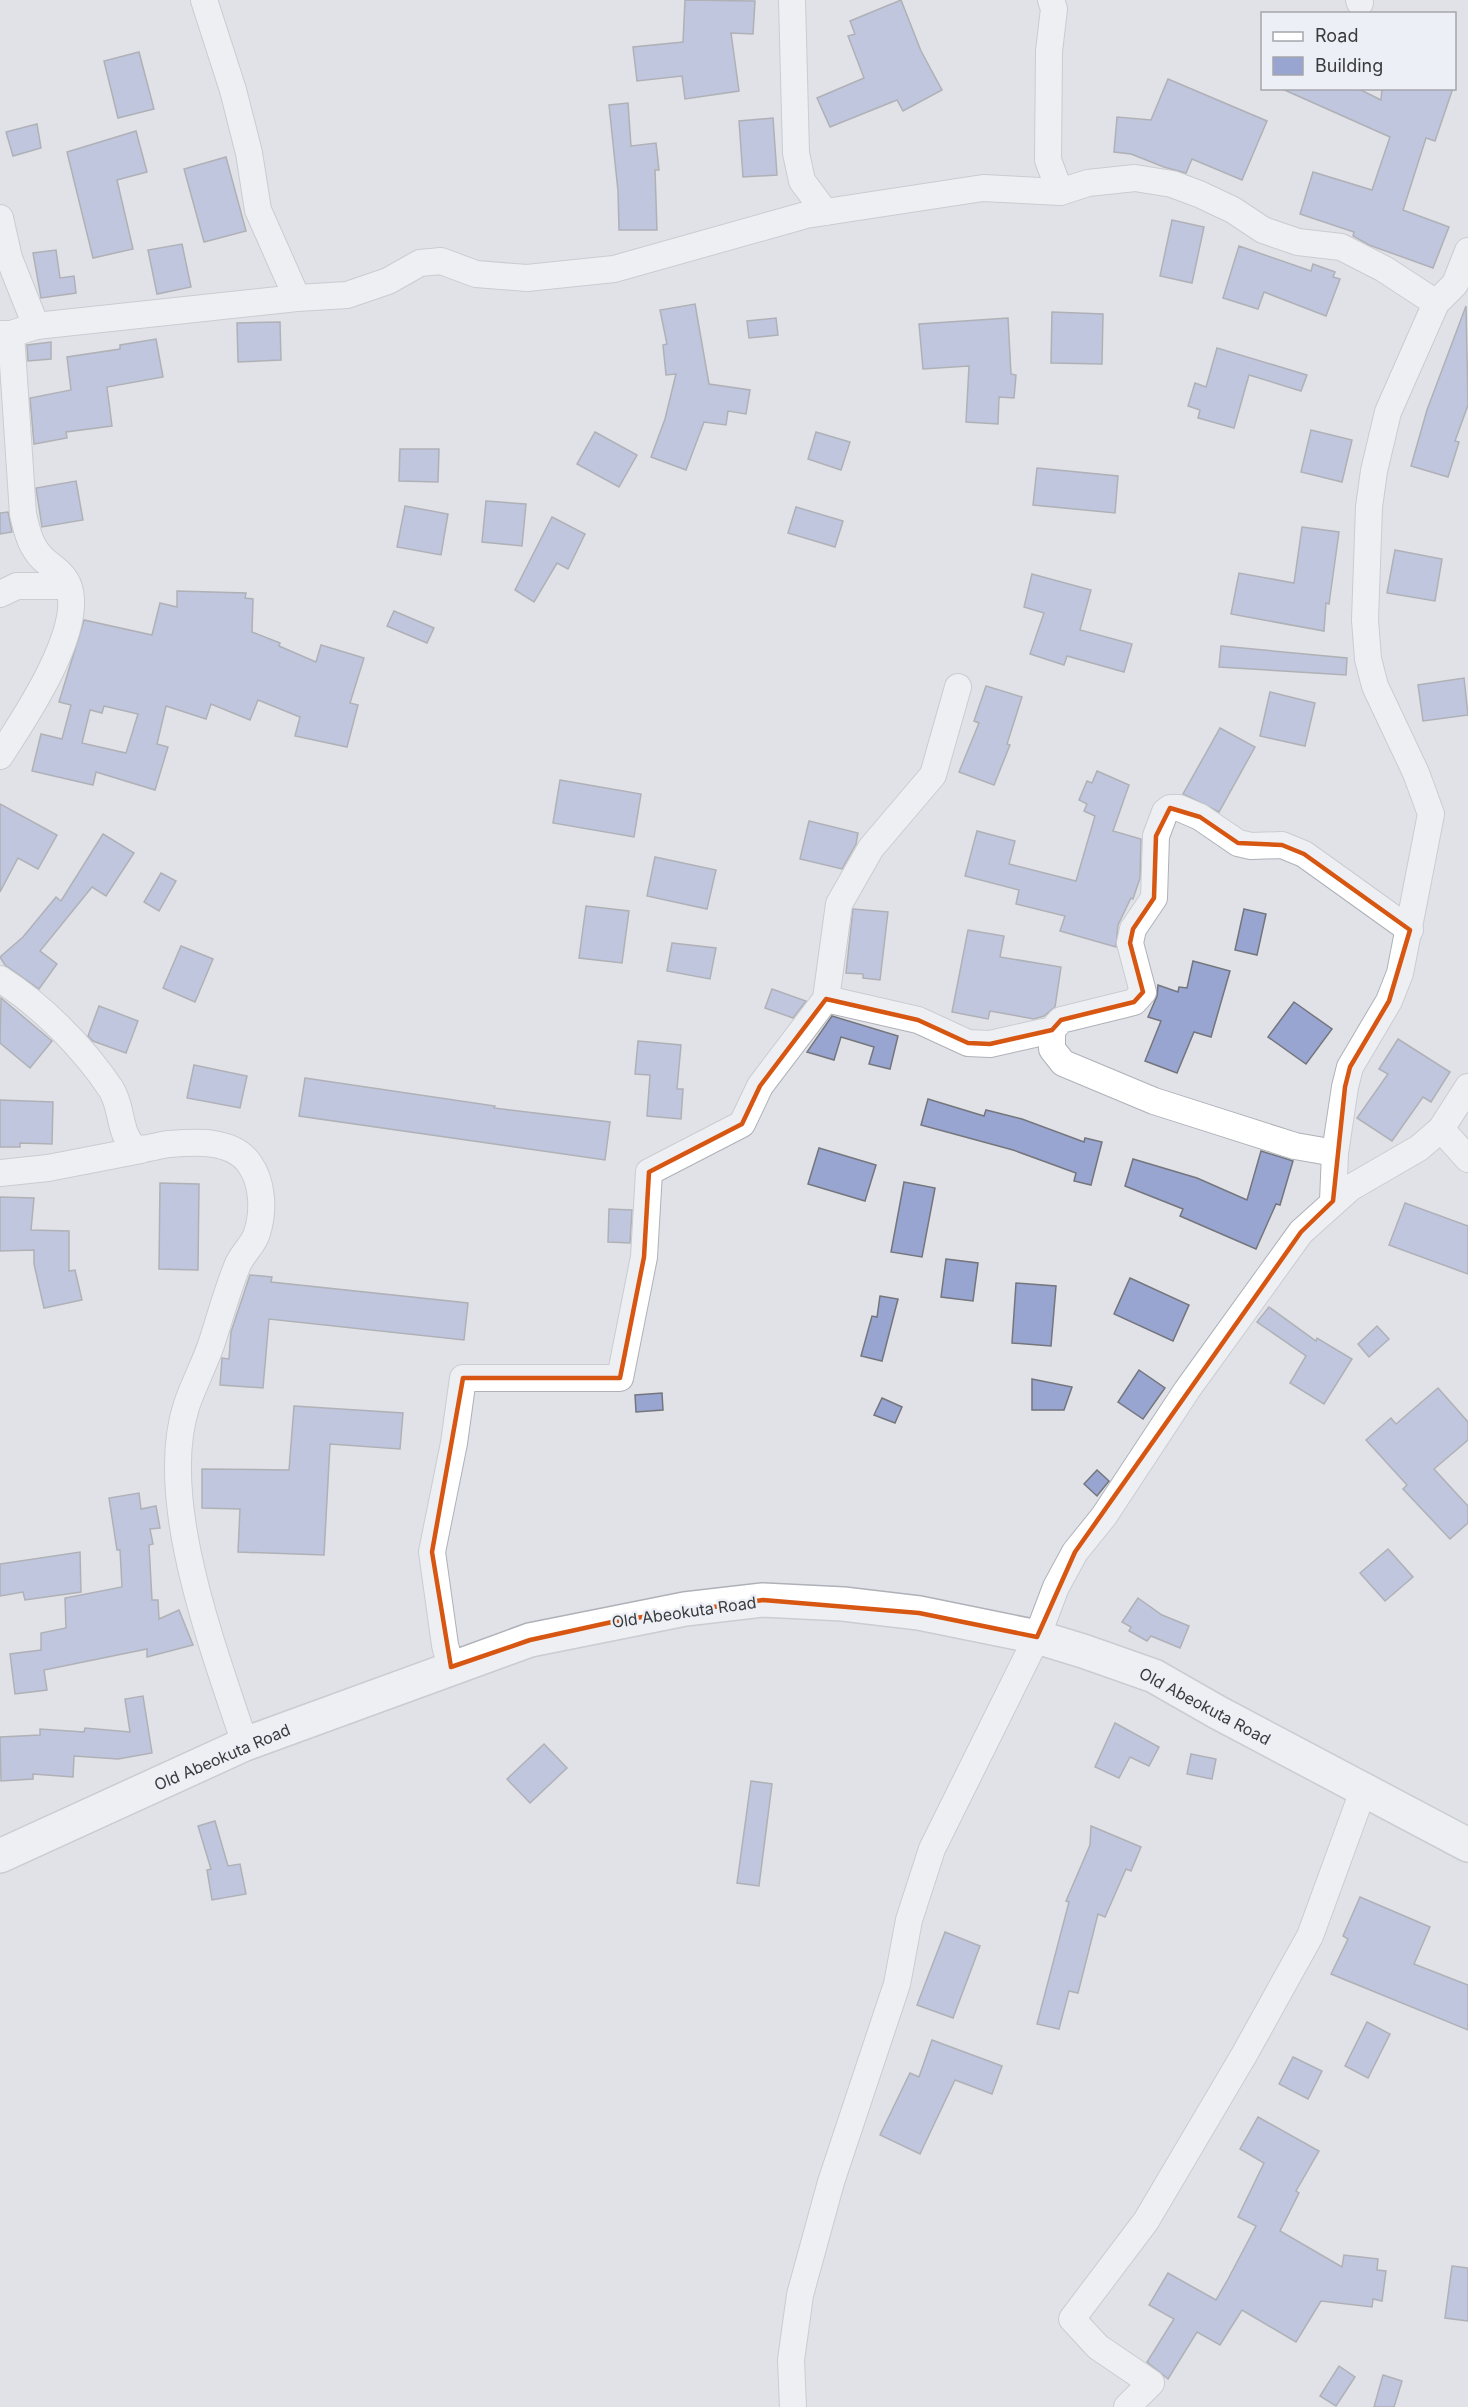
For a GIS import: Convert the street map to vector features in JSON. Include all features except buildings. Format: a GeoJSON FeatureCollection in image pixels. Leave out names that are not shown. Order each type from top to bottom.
{"type":"FeatureCollection","features":[{"type":"Feature","properties":{"kind":"highway","name":"Old Abeokuta Road"},"geometry":{"type":"LineString","coordinates":[[0,1856],[245,1744],[530,1640],[610,1622],[685,1609],[763,1600],[919,1612],[1038,1636],[1154,1676],[1363,1791],[1468,1845]]}},
{"type":"Feature","properties":{"kind":"street"},"geometry":{"type":"LineString","coordinates":[[204,0],[233,90],[249,153],[258,210],[297,298]]}},
{"type":"Feature","properties":{"kind":"street"},"geometry":{"type":"LineString","coordinates":[[792,0],[796,153],[802,181],[825,212]]}},
{"type":"Feature","properties":{"kind":"street"},"geometry":{"type":"LineString","coordinates":[[1051,0],[1054,9],[1049,51],[1048,160],[1060,192]]}},
{"type":"Feature","properties":{"kind":"street"},"geometry":{"type":"LineString","coordinates":[[0,756],[35,703],[61,649],[69,611],[68,586],[59,572],[42,558],[30,542],[23,514],[6,334],[36,326],[297,298],[347,295],[388,281],[420,263],[441,261],[476,274],[527,278],[614,269],[765,225],[825,212],[983,188],[1060,192],[1088,183],[1135,178],[1172,184],[1233,210],[1263,231],[1298,242],[1341,247],[1384,269],[1436,303]]}},
{"type":"Feature","properties":{"kind":"street"},"geometry":{"type":"LineString","coordinates":[[0,218],[9,258],[36,326]]}},
{"type":"Feature","properties":{"kind":"street"},"geometry":{"type":"LineString","coordinates":[[1333,1201],[1335,1153],[1350,1067],[1389,1001],[1410,930],[1431,814],[1416,773],[1375,686],[1368,659],[1365,620],[1369,507],[1374,471],[1388,412],[1436,303],[1461,289],[1468,251]]}},
{"type":"Feature","properties":{"kind":"street"},"geometry":{"type":"LineString","coordinates":[[0,594],[17,586],[68,586]]}},
{"type":"Feature","properties":{"kind":"street"},"geometry":{"type":"LineString","coordinates":[[451,1667],[445,1645],[432,1552],[454,1443],[463,1378],[620,1378],[644,1257],[649,1172],[742,1124],[760,1086],[826,999],[839,903],[871,848],[933,776],[958,687]]}},
{"type":"Feature","properties":{"kind":"street"},"geometry":{"type":"LineString","coordinates":[[826,999],[918,1020],[968,1043],[990,1044],[1052,1030],[1061,1020],[1134,1002],[1143,992],[1130,944],[1133,929],[1154,898],[1156,836],[1165,812],[1170,808],[1179,808],[1200,817],[1238,843],[1251,846],[1282,845],[1304,854],[1410,930]]}},
{"type":"Feature","properties":{"kind":"street"},"geometry":{"type":"LineString","coordinates":[[0,979],[21,993],[65,1033],[111,1090],[123,1133],[134,1149],[141,1150]]}},
{"type":"Feature","properties":{"kind":"street"},"geometry":{"type":"LineString","coordinates":[[1052,1030],[1052,1048],[1063,1063],[1154,1101],[1295,1146],[1335,1153]]}},
{"type":"Feature","properties":{"kind":"street"},"geometry":{"type":"LineString","coordinates":[[793,2407],[791,2360],[800,2295],[831,2182],[897,1984],[909,1920],[932,1849],[1038,1636],[1056,1587],[1075,1552],[1104,1516],[1187,1390],[1301,1232],[1350,1188],[1419,1148],[1442,1129],[1468,1087]]}},
{"type":"Feature","properties":{"kind":"street"},"geometry":{"type":"LineString","coordinates":[[1442,1129],[1468,1158]]}},
{"type":"Feature","properties":{"kind":"street"},"geometry":{"type":"LineString","coordinates":[[0,1173],[48,1168],[168,1144],[216,1143],[248,1161],[257,1178],[261,1199],[257,1234],[238,1262],[210,1347],[186,1406],[179,1452],[180,1495],[194,1586],[245,1744]]}},
{"type":"Feature","properties":{"kind":"street"},"geometry":{"type":"LineString","coordinates":[[1127,2407],[1151,2384],[1098,2347],[1072,2319],[1146,2221],[1294,1965],[1310,1935],[1363,1791]]}},
{"type":"Feature","properties":{"kind":"highlighted area"},"geometry":{"type":"Polygon","coordinates":[[[1170,808],[1200,817],[1238,843],[1282,845],[1304,854],[1410,930],[1389,1001],[1350,1067],[1345,1087],[1333,1201],[1301,1232],[1075,1552],[1037,1637],[919,1613],[763,1600],[621,1620],[530,1640],[451,1667],[432,1552],[463,1378],[620,1378],[644,1257],[649,1172],[742,1124],[760,1086],[826,999],[918,1020],[968,1043],[990,1044],[1052,1030],[1061,1020],[1134,1002],[1143,992],[1130,943],[1133,929],[1154,898],[1156,836],[1170,808]]]}}]}
